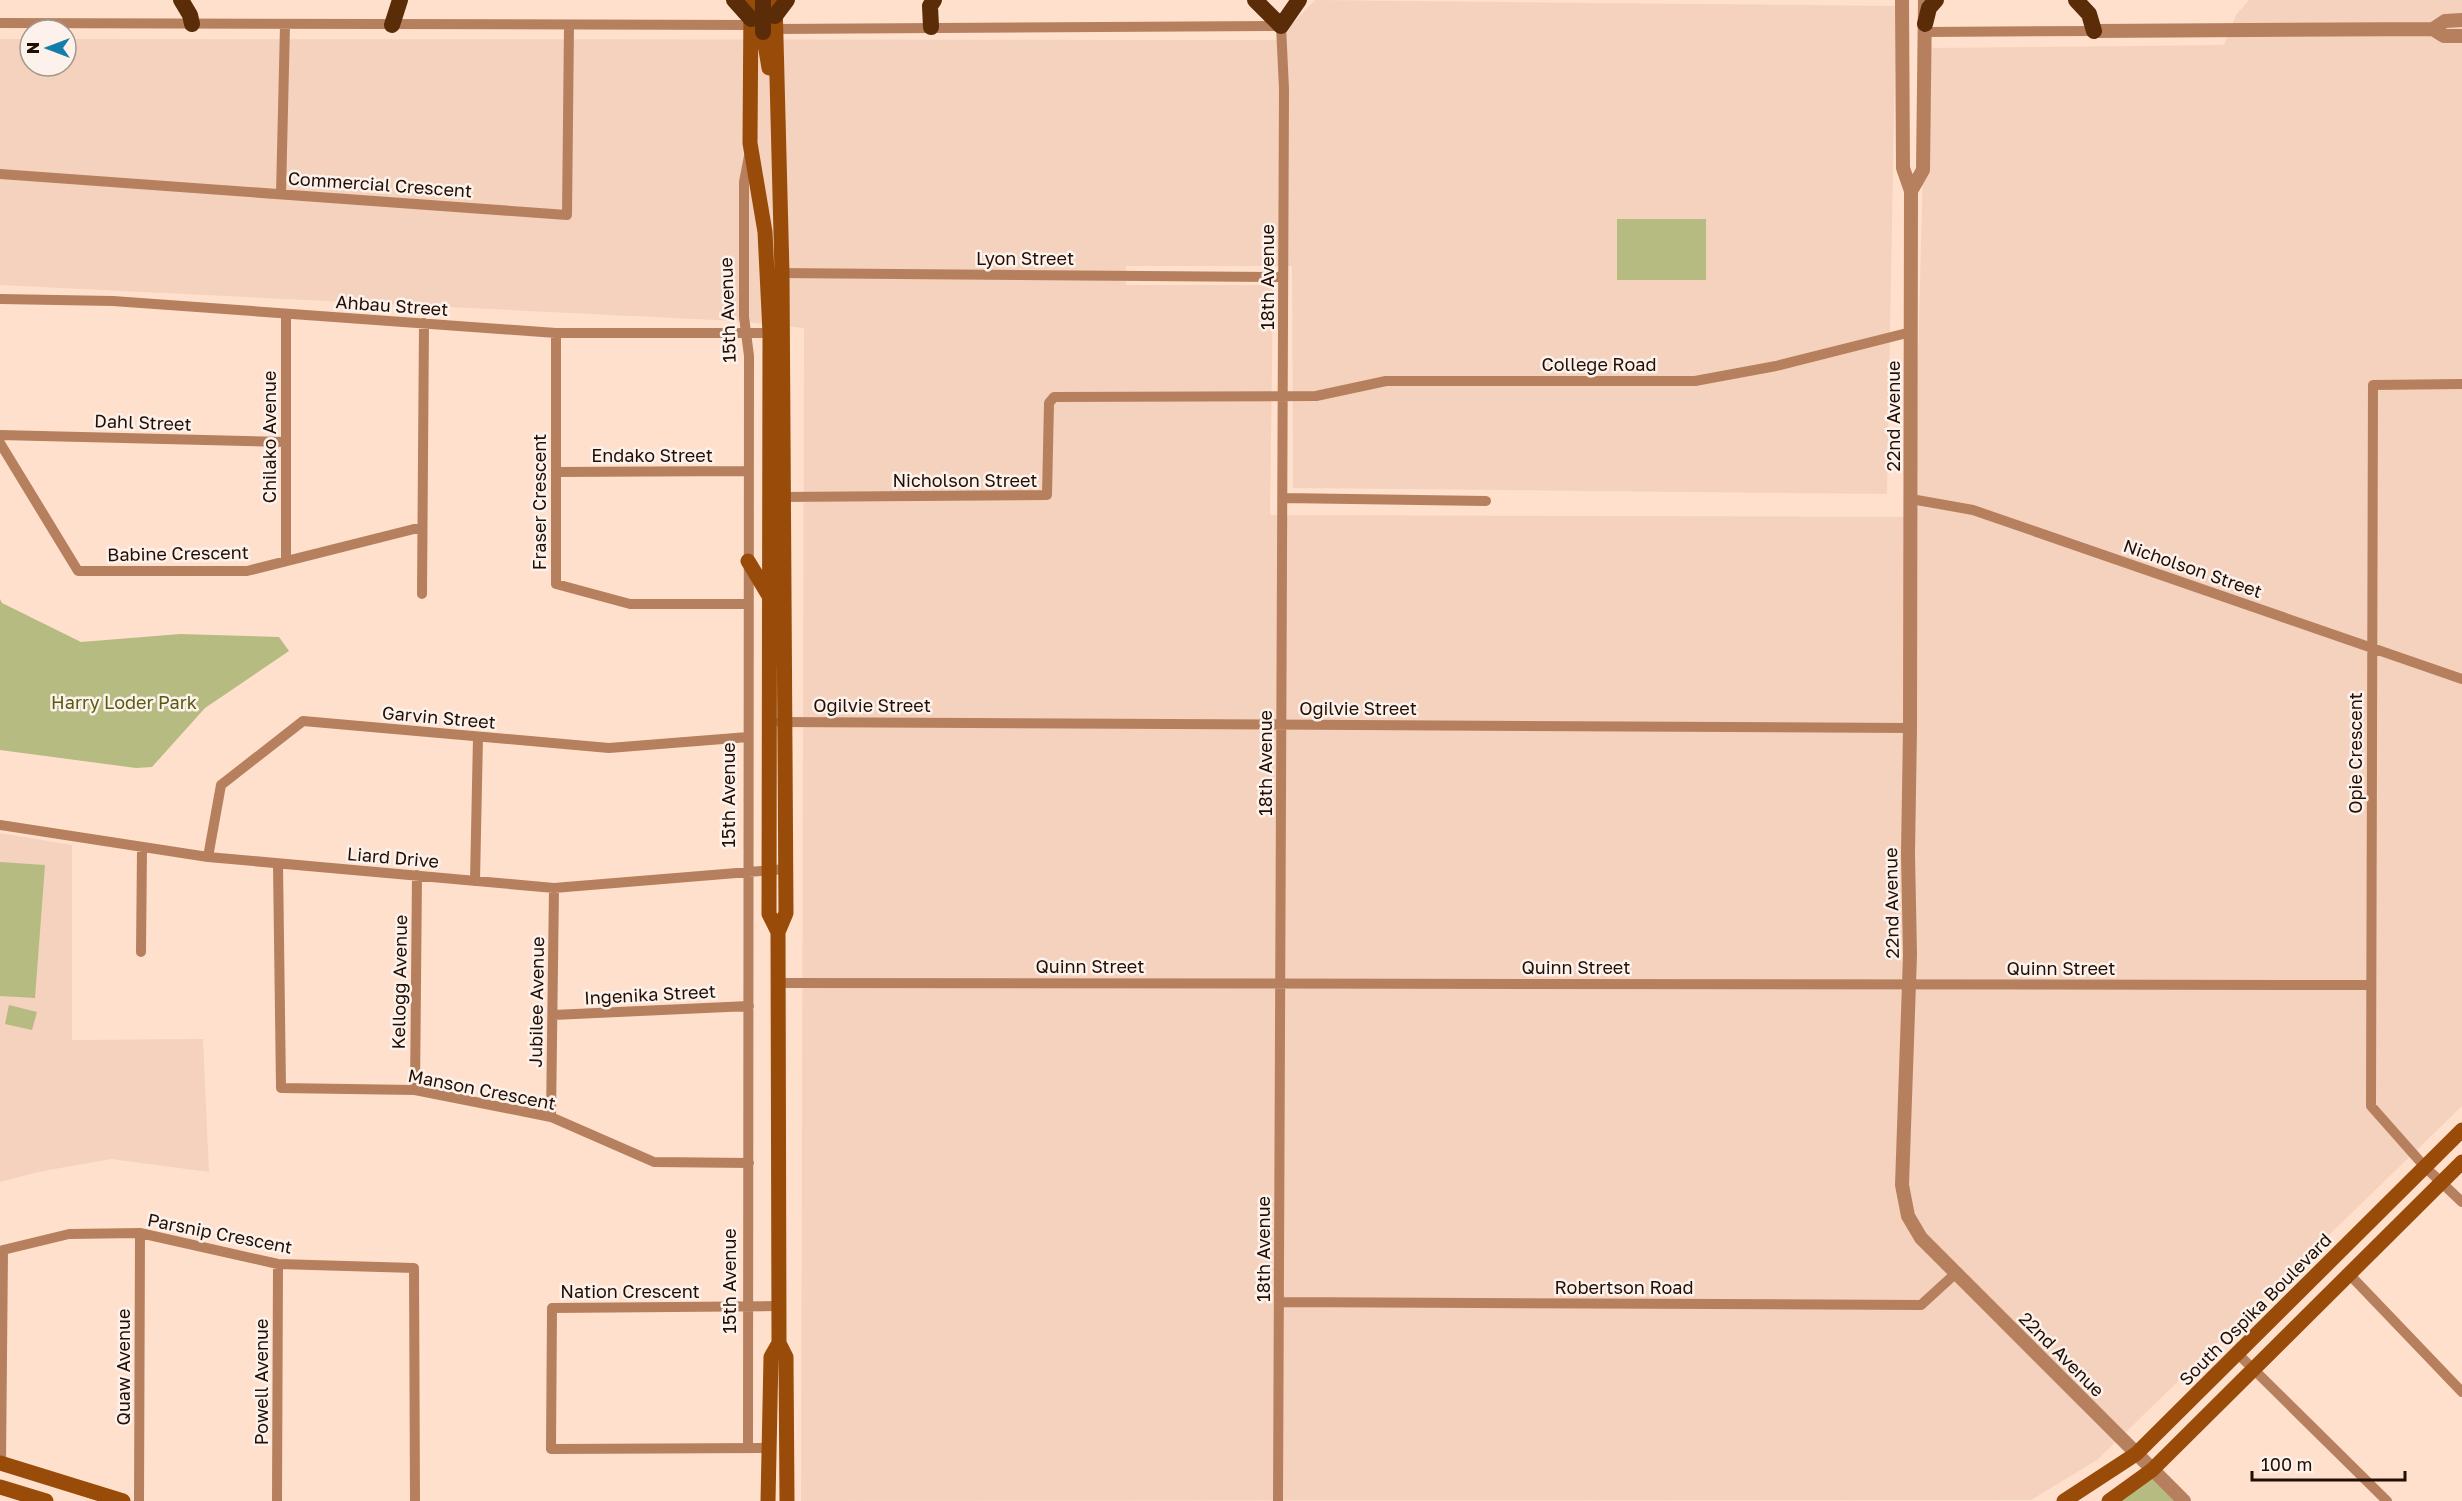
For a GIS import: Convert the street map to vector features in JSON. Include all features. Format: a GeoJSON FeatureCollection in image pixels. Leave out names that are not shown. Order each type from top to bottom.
{"type":"FeatureCollection","features":[{"type":"Feature","properties":{"kind":"highway"},"geometry":{"type":"LineString","coordinates":[[181,0],[190,15],[192,24]]}},
{"type":"Feature","properties":{"kind":"highway"},"geometry":{"type":"LineString","coordinates":[[392,25],[400,0]]}},
{"type":"Feature","properties":{"kind":"highway"},"geometry":{"type":"LineString","coordinates":[[734,0],[765,20]]}},
{"type":"Feature","properties":{"kind":"highway"},"geometry":{"type":"LineString","coordinates":[[763,0],[765,20]]}},
{"type":"Feature","properties":{"kind":"highway"},"geometry":{"type":"LineString","coordinates":[[765,20],[787,0]]}},
{"type":"Feature","properties":{"kind":"highway"},"geometry":{"type":"LineString","coordinates":[[1255,0],[1281,26]]}},
{"type":"Feature","properties":{"kind":"highway"},"geometry":{"type":"LineString","coordinates":[[1277,0],[1281,26]]}},
{"type":"Feature","properties":{"kind":"highway"},"geometry":{"type":"LineString","coordinates":[[1281,26],[1299,0]]}},
{"type":"Feature","properties":{"kind":"highway"},"geometry":{"type":"LineString","coordinates":[[1925,28],[1929,8],[1936,0]]}},
{"type":"Feature","properties":{"kind":"highway"},"geometry":{"type":"LineString","coordinates":[[2076,0],[2089,7],[2094,32]]}},
{"type":"Feature","properties":{"kind":"highway"},"geometry":{"type":"LineString","coordinates":[[930,2],[931,27]]}},
{"type":"Feature","properties":{"kind":"main road","name":"15th Avenue"},"geometry":{"type":"LineString","coordinates":[[751,0],[765,20],[772,91],[778,109],[775,273],[777,497],[785,722],[786,869],[786,913],[778,932]]}},
{"type":"Feature","properties":{"kind":"main road","name":"15th Avenue"},"geometry":{"type":"LineString","coordinates":[[765,20],[750,143],[765,232],[775,273]]}},
{"type":"Feature","properties":{"kind":"main road","name":"15th Avenue"},"geometry":{"type":"LineString","coordinates":[[777,497],[770,597],[769,914],[778,932],[780,982],[779,1343],[786,1357],[787,1501]]}},
{"type":"Feature","properties":{"kind":"main road"},"geometry":{"type":"LineString","coordinates":[[748,561],[770,597]]}},
{"type":"Feature","properties":{"kind":"main road","name":"South Ospika Boulevard"},"geometry":{"type":"LineString","coordinates":[[2064,1501],[2136,1454],[2462,1130]]}},
{"type":"Feature","properties":{"kind":"main road"},"geometry":{"type":"LineString","coordinates":[[2109,1501],[2152,1470],[2462,1162]]}},
{"type":"Feature","properties":{"kind":"main road","name":"15th Avenue"},"geometry":{"type":"LineString","coordinates":[[768,1501],[771,1357],[779,1343]]}},
{"type":"Feature","properties":{"kind":"main road"},"geometry":{"type":"LineString","coordinates":[[0,1464],[123,1501]]}},
{"type":"Feature","properties":{"kind":"main road"},"geometry":{"type":"LineString","coordinates":[[0,1487],[46,1501]]}},
{"type":"Feature","properties":{"kind":"street","name":"22nd Avenue"},"geometry":{"type":"LineString","coordinates":[[1902,0],[1903,168],[1911,191],[1909,985],[1902,1185],[1908,1216],[1921,1238],[2184,1501]]}},
{"type":"Feature","properties":{"kind":"street","name":"22nd Avenue"},"geometry":{"type":"LineString","coordinates":[[1911,191],[1923,170],[1925,0]]}},
{"type":"Feature","properties":{"kind":"street"},"geometry":{"type":"LineString","coordinates":[[0,23],[569,25],[765,20],[931,27],[1281,26]]}},
{"type":"Feature","properties":{"kind":"street"},"geometry":{"type":"LineString","coordinates":[[1925,28],[2094,32],[2433,28],[2445,21],[2462,20]]}},
{"type":"Feature","properties":{"kind":"street"},"geometry":{"type":"LineString","coordinates":[[281,194],[285,25]]}},
{"type":"Feature","properties":{"kind":"street","name":"Commercial Crescent"},"geometry":{"type":"LineString","coordinates":[[0,174],[567,215],[569,25]]}},
{"type":"Feature","properties":{"kind":"street","name":"18th Avenue"},"geometry":{"type":"LineString","coordinates":[[1278,1501],[1284,89],[1281,26]]}},
{"type":"Feature","properties":{"kind":"street"},"geometry":{"type":"LineString","coordinates":[[2433,28],[2444,36],[2462,36]]}},
{"type":"Feature","properties":{"kind":"street","name":"15th Avenue"},"geometry":{"type":"LineString","coordinates":[[748,1448],[749,356],[744,317],[744,182],[750,143]]}},
{"type":"Feature","properties":{"kind":"street","name":"Lyon Street"},"geometry":{"type":"LineString","coordinates":[[775,273],[1283,277]]}},
{"type":"Feature","properties":{"kind":"street","name":"Ahbau Street"},"geometry":{"type":"LineString","coordinates":[[0,299],[112,301],[556,333],[777,333]]}},
{"type":"Feature","properties":{"kind":"street","name":"Chilako Avenue"},"geometry":{"type":"LineString","coordinates":[[285,561],[286,314]]}},
{"type":"Feature","properties":{"kind":"street"},"geometry":{"type":"LineString","coordinates":[[422,594],[424,323]]}},
{"type":"Feature","properties":{"kind":"street","name":"College Road"},"geometry":{"type":"LineString","coordinates":[[1282,395],[1317,396],[1386,381],[1695,381],[1776,366],[1911,332]]}},
{"type":"Feature","properties":{"kind":"street","name":"Fraser Crescent"},"geometry":{"type":"LineString","coordinates":[[556,333],[556,584],[630,604],[748,604]]}},
{"type":"Feature","properties":{"kind":"street","name":"Opie Crescent"},"geometry":{"type":"LineString","coordinates":[[2462,384],[2373,385],[2371,985],[2371,1106],[2425,1167],[2462,1202]]}},
{"type":"Feature","properties":{"kind":"street","name":"Nicholson Street"},"geometry":{"type":"LineString","coordinates":[[777,497],[1044,496],[1048,492],[1049,403],[1054,397],[1282,395]]}},
{"type":"Feature","properties":{"kind":"street","name":"Dahl Street"},"geometry":{"type":"LineString","coordinates":[[0,435],[286,442]]}},
{"type":"Feature","properties":{"kind":"street","name":"Babine Crescent"},"geometry":{"type":"LineString","coordinates":[[0,443],[78,571],[247,571],[422,527]]}},
{"type":"Feature","properties":{"kind":"street","name":"Endako Street"},"geometry":{"type":"LineString","coordinates":[[556,471],[748,471]]}},
{"type":"Feature","properties":{"kind":"street"},"geometry":{"type":"LineString","coordinates":[[1282,498],[1486,501]]}},
{"type":"Feature","properties":{"kind":"street","name":"Nicholson Street"},"geometry":{"type":"LineString","coordinates":[[1911,499],[1973,510],[2462,679]]}},
{"type":"Feature","properties":{"kind":"street","name":"Garvin Street"},"geometry":{"type":"LineString","coordinates":[[208,857],[221,785],[303,722],[609,748],[748,737]]}},
{"type":"Feature","properties":{"kind":"street","name":"Ogilvie Street"},"geometry":{"type":"LineString","coordinates":[[770,722],[1910,728]]}},
{"type":"Feature","properties":{"kind":"street"},"geometry":{"type":"LineString","coordinates":[[475,881],[478,737]]}},
{"type":"Feature","properties":{"kind":"street","name":"Liard Drive"},"geometry":{"type":"LineString","coordinates":[[0,825],[208,857],[554,888],[786,869]]}},
{"type":"Feature","properties":{"kind":"street"},"geometry":{"type":"LineString","coordinates":[[141,952],[142,848]]}},
{"type":"Feature","properties":{"kind":"street","name":"Manson Crescent"},"geometry":{"type":"LineString","coordinates":[[278,864],[281,1088],[415,1090],[551,1117],[654,1162],[749,1163]]}},
{"type":"Feature","properties":{"kind":"street","name":"Kellogg Avenue"},"geometry":{"type":"LineString","coordinates":[[415,1090],[417,875]]}},
{"type":"Feature","properties":{"kind":"street","name":"Jubilee Avenue"},"geometry":{"type":"LineString","coordinates":[[551,1117],[554,888]]}},
{"type":"Feature","properties":{"kind":"street","name":"Quinn Street"},"geometry":{"type":"LineString","coordinates":[[780,982],[2371,985]]}},
{"type":"Feature","properties":{"kind":"street","name":"Ingenika Street"},"geometry":{"type":"LineString","coordinates":[[552,1015],[749,1006]]}},
{"type":"Feature","properties":{"kind":"street","name":"Parsnip Crescent"},"geometry":{"type":"LineString","coordinates":[[0,1464],[3,1250],[69,1234],[140,1233],[278,1264],[414,1268],[414,1501]]}},
{"type":"Feature","properties":{"kind":"street","name":"Quaw Avenue"},"geometry":{"type":"LineString","coordinates":[[139,1501],[140,1233]]}},
{"type":"Feature","properties":{"kind":"street","name":"Powell Avenue"},"geometry":{"type":"LineString","coordinates":[[278,1264],[278,1501]]}},
{"type":"Feature","properties":{"kind":"street","name":"Robertson Road"},"geometry":{"type":"LineString","coordinates":[[1279,1302],[1921,1305],[1956,1273]]}},
{"type":"Feature","properties":{"kind":"street"},"geometry":{"type":"LineString","coordinates":[[2349,1275],[2462,1392]]}},
{"type":"Feature","properties":{"kind":"street","name":"Nation Crescent"},"geometry":{"type":"LineString","coordinates":[[768,1448],[551,1449],[552,1308],[779,1306]]}},
{"type":"Feature","properties":{"kind":"street"},"geometry":{"type":"LineString","coordinates":[[2238,1354],[2387,1501]]}},
{"type":"Feature","properties":{"kind":"shaded area"},"geometry":{"type":"Polygon","coordinates":[[[1315,0],[1896,6],[1887,494],[1293,488],[1292,266],[1126,266],[1126,285],[1273,285],[1270,515],[1914,517],[1926,48],[2224,45],[2236,15],[2249,0],[2462,0],[2462,1106],[2097,1460],[2031,1500],[801,1501],[804,328],[735,321],[0,285],[0,39],[18,39],[18,78],[78,78],[78,39],[1277,40],[1315,0]]]}},
{"type":"Feature","properties":{"kind":"shaded area"},"geometry":{"type":"Polygon","coordinates":[[[0,833],[72,845],[72,1040],[203,1039],[209,1172],[111,1159],[38,1172],[0,1182],[0,833]]]}},
{"type":"Feature","properties":{"kind":"green space"},"geometry":{"type":"Polygon","coordinates":[[[1617,219],[1706,219],[1706,280],[1617,280],[1617,219]]]}},
{"type":"Feature","properties":{"kind":"green space","name":"Harry Loder Park"},"geometry":{"type":"Polygon","coordinates":[[[0,599],[2,603],[81,642],[180,634],[279,637],[289,651],[205,708],[152,767],[136,768],[0,750],[0,599]]]}},
{"type":"Feature","properties":{"kind":"green space"},"geometry":{"type":"Polygon","coordinates":[[[0,862],[45,865],[35,998],[0,996],[0,862]]]}},
{"type":"Feature","properties":{"kind":"green space"},"geometry":{"type":"Polygon","coordinates":[[[9,1005],[37,1012],[32,1030],[5,1024],[9,1005]]]}},
{"type":"Feature","properties":{"kind":"green space"},"geometry":{"type":"Polygon","coordinates":[[[2151,1472],[2180,1501],[2107,1501],[2151,1472]]]}}]}
